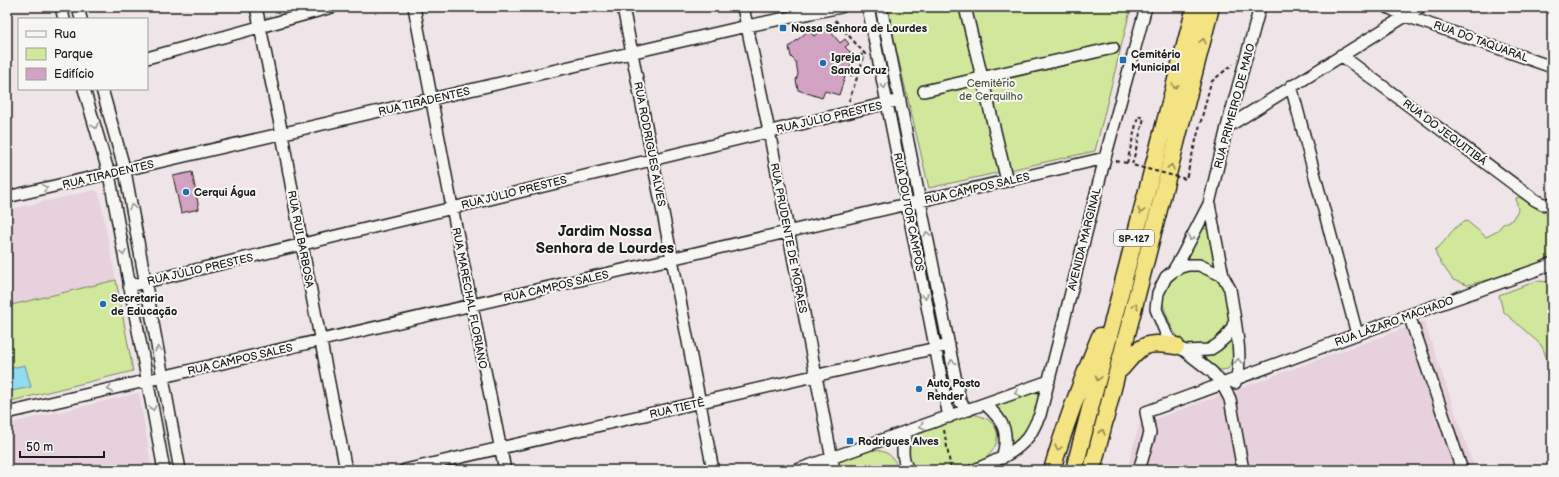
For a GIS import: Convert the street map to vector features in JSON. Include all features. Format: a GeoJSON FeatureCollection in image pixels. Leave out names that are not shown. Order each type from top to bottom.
{"type":"FeatureCollection","features":[{"type":"Feature","properties":{"kind":"highway"},"geometry":{"type":"LineString","coordinates":[[1185,45],[1188,7]]}},
{"type":"Feature","properties":{"kind":"highway","name":"SP-127"},"geometry":{"type":"LineString","coordinates":[[1074,470],[1195,7]]}},
{"type":"Feature","properties":{"kind":"highway","name":"SP-127"},"geometry":{"type":"LineString","coordinates":[[1092,470],[1211,11]]}},
{"type":"Feature","properties":{"kind":"highway"},"geometry":{"type":"LineString","coordinates":[[1052,470],[1078,390],[1123,281]]}},
{"type":"Feature","properties":{"kind":"highway"},"geometry":{"type":"LineString","coordinates":[[1118,373],[1136,351],[1146,345],[1159,343],[1180,348]]}},
{"type":"Feature","properties":{"kind":"street"},"geometry":{"type":"LineString","coordinates":[[60,7],[64,18]]}},
{"type":"Feature","properties":{"kind":"street"},"geometry":{"type":"LineString","coordinates":[[78,7],[81,18]]}},
{"type":"Feature","properties":{"kind":"street","name":"RUA RUI BARBOSA"},"geometry":{"type":"LineString","coordinates":[[256,7],[282,134],[346,470]]}},
{"type":"Feature","properties":{"kind":"street"},"geometry":{"type":"LineString","coordinates":[[148,58],[332,7]]}},
{"type":"Feature","properties":{"kind":"street","name":"RUA MARECHAL FLORIANO"},"geometry":{"type":"LineString","coordinates":[[414,7],[452,207],[505,470]]}},
{"type":"Feature","properties":{"kind":"street","name":"RUA RODRIGUES ALVES"},"geometry":{"type":"LineString","coordinates":[[623,7],[713,470]]}},
{"type":"Feature","properties":{"kind":"street","name":"RUA PRUDENTE DE MORAES"},"geometry":{"type":"LineString","coordinates":[[744,7],[834,470]]}},
{"type":"Feature","properties":{"kind":"street","name":"RUA TIRADENTES"},"geometry":{"type":"LineString","coordinates":[[7,197],[125,171],[747,26],[841,7]]}},
{"type":"Feature","properties":{"kind":"street","name":"RUA DOUTOR CAMPOS"},"geometry":{"type":"LineString","coordinates":[[868,7],[935,348],[945,418]]}},
{"type":"Feature","properties":{"kind":"street","name":"RUA DOUTOR CAMPOS"},"geometry":{"type":"LineString","coordinates":[[881,7],[960,401],[964,407],[969,410]]}},
{"type":"Feature","properties":{"kind":"street"},"geometry":{"type":"LineString","coordinates":[[965,7],[1008,181]]}},
{"type":"Feature","properties":{"kind":"street","name":"AVENIDA MARGINAL"},"geometry":{"type":"LineString","coordinates":[[974,470],[1002,458],[1017,448],[1028,437],[1040,415],[1105,158],[1146,7]]}},
{"type":"Feature","properties":{"kind":"street","name":"RUA PRIMEIRO DE MAIO"},"geometry":{"type":"LineString","coordinates":[[1172,272],[1209,204],[1227,127],[1260,7]]}},
{"type":"Feature","properties":{"kind":"street","name":"RUA DO TAQUARAL"},"geometry":{"type":"LineString","coordinates":[[1388,7],[1406,16],[1552,67]]}},
{"type":"Feature","properties":{"kind":"street"},"geometry":{"type":"LineString","coordinates":[[1227,127],[1420,7]]}},
{"type":"Feature","properties":{"kind":"street"},"geometry":{"type":"LineString","coordinates":[[924,91],[1113,48]]}},
{"type":"Feature","properties":{"kind":"street","name":"RUA DO JEQUITIBÁ"},"geometry":{"type":"LineString","coordinates":[[1341,55],[1535,200],[1543,204],[1551,204]]}},
{"type":"Feature","properties":{"kind":"street"},"geometry":{"type":"LineString","coordinates":[[1291,86],[1357,334]]}},
{"type":"Feature","properties":{"kind":"street"},"geometry":{"type":"LineString","coordinates":[[84,90],[109,174],[164,470]]}},
{"type":"Feature","properties":{"kind":"street"},"geometry":{"type":"LineString","coordinates":[[102,90],[125,171],[180,470]]}},
{"type":"Feature","properties":{"kind":"street","name":"RUA JÚLIO PRESTES"},"geometry":{"type":"LineString","coordinates":[[129,286],[900,100]]}},
{"type":"Feature","properties":{"kind":"street","name":"RUA CAMPOS SALES"},"geometry":{"type":"LineString","coordinates":[[7,413],[1105,158]]}},
{"type":"Feature","properties":{"kind":"street","name":"RUA PRIMEIRO DE MAIO"},"geometry":{"type":"LineString","coordinates":[[1209,204],[1223,276]]}},
{"type":"Feature","properties":{"kind":"street","name":"RUA LÁZARO MACHADO"},"geometry":{"type":"LineString","coordinates":[[1139,470],[1150,433],[1146,412],[1357,334],[1545,267],[1552,263]]}},
{"type":"Feature","properties":{"kind":"street"},"geometry":{"type":"LineString","coordinates":[[1230,399],[1237,379],[1238,367],[1238,338],[1230,289],[1223,276],[1199,265],[1188,265],[1172,272],[1166,277],[1158,293],[1156,309],[1164,330],[1180,348],[1212,372],[1222,384],[1230,399],[1243,470]]}},
{"type":"Feature","properties":{"kind":"street"},"geometry":{"type":"LineString","coordinates":[[1410,315],[1462,470]]}},
{"type":"Feature","properties":{"kind":"street"},"geometry":{"type":"LineString","coordinates":[[1180,348],[1209,350],[1226,337],[1235,320]]}},
{"type":"Feature","properties":{"kind":"street","name":"RUA TIETÊ"},"geometry":{"type":"LineString","coordinates":[[406,470],[949,345]]}},
{"type":"Feature","properties":{"kind":"street"},"geometry":{"type":"LineString","coordinates":[[797,470],[1048,381]]}},
{"type":"Feature","properties":{"kind":"street"},"geometry":{"type":"LineString","coordinates":[[985,404],[999,417],[1004,428],[1006,447],[1002,458]]}},
{"type":"Feature","properties":{"kind":"street"},"geometry":{"type":"LineString","coordinates":[[907,432],[902,444],[902,452],[903,462],[908,470]]}},
{"type":"Feature","properties":{"kind":"path"},"geometry":{"type":"LineString","coordinates":[[830,9],[831,15],[865,54]]}},
{"type":"Feature","properties":{"kind":"path"},"geometry":{"type":"LineString","coordinates":[[852,57],[877,52]]}},
{"type":"Feature","properties":{"kind":"path"},"geometry":{"type":"LineString","coordinates":[[1126,163],[1138,116],[1144,118],[1132,165],[1186,179],[1210,82],[1248,52]]}},
{"type":"Feature","properties":{"kind":"path"},"geometry":{"type":"LineString","coordinates":[[849,112],[848,104],[865,54]]}},
{"type":"Feature","properties":{"kind":"path"},"geometry":{"type":"LineString","coordinates":[[945,418],[951,470]]}},
{"type":"Feature","properties":{"kind":"shaded area"},"geometry":{"type":"Polygon","coordinates":[[[95,190],[99,193],[116,280],[7,306],[7,210],[95,190]]]}},
{"type":"Feature","properties":{"kind":"shaded area"},"geometry":{"type":"Polygon","coordinates":[[[1424,321],[1475,470],[1127,470],[1139,425],[1424,321]]]}},
{"type":"Feature","properties":{"kind":"shaded area"},"geometry":{"type":"Polygon","coordinates":[[[139,393],[152,470],[7,470],[7,424],[139,393]]]}},
{"type":"Feature","properties":{"kind":"green space","name":"Cemitério de Cerquilho"},"geometry":{"type":"Polygon","coordinates":[[[895,7],[1131,7],[1095,151],[929,188],[888,15],[895,7]]]}},
{"type":"Feature","properties":{"kind":"green space"},"geometry":{"type":"Polygon","coordinates":[[[1519,197],[1539,210],[1552,214],[1552,256],[1547,260],[1488,280],[1467,285],[1453,280],[1437,257],[1435,250],[1457,226],[1467,221],[1486,237],[1496,232],[1503,224],[1512,220],[1518,210],[1516,198],[1519,197]]]}},
{"type":"Feature","properties":{"kind":"green space"},"geometry":{"type":"Polygon","coordinates":[[[1204,228],[1208,230],[1215,266],[1202,261],[1186,260],[1201,230],[1204,228]]]}},
{"type":"Feature","properties":{"kind":"green space"},"geometry":{"type":"Polygon","coordinates":[[[1196,268],[1219,278],[1226,289],[1229,305],[1228,322],[1222,335],[1205,346],[1197,347],[1183,341],[1177,335],[1168,318],[1162,298],[1163,291],[1169,281],[1184,271],[1196,268]]]}},
{"type":"Feature","properties":{"kind":"green space"},"geometry":{"type":"Polygon","coordinates":[[[116,280],[133,371],[7,402],[7,306],[116,280]]]}},
{"type":"Feature","properties":{"kind":"green space"},"geometry":{"type":"Polygon","coordinates":[[[1537,281],[1552,282],[1552,378],[1541,345],[1503,311],[1499,295],[1537,281]]]}},
{"type":"Feature","properties":{"kind":"green space"},"geometry":{"type":"Polygon","coordinates":[[[1232,335],[1233,357],[1228,369],[1220,370],[1199,356],[1232,335]]]}},
{"type":"Feature","properties":{"kind":"green space"},"geometry":{"type":"Polygon","coordinates":[[[1035,390],[1039,390],[1041,393],[1030,423],[1021,437],[1009,445],[995,405],[1035,390]]]}},
{"type":"Feature","properties":{"kind":"green space"},"geometry":{"type":"Polygon","coordinates":[[[972,414],[986,418],[994,425],[997,434],[996,443],[992,452],[984,460],[974,466],[957,471],[912,470],[906,456],[910,442],[924,432],[972,414]]]}},
{"type":"Feature","properties":{"kind":"green space"},"geometry":{"type":"Polygon","coordinates":[[[869,450],[888,454],[894,460],[898,470],[838,470],[837,463],[840,460],[869,450]]]}},
{"type":"Feature","properties":{"kind":"water"},"geometry":{"type":"Polygon","coordinates":[[[25,365],[31,387],[7,392],[7,369],[25,365]]]}},
{"type":"Feature","properties":{"kind":"building","name":"Igreja Santa Cruz"},"geometry":{"type":"Polygon","coordinates":[[[826,26],[840,43],[845,39],[849,44],[845,47],[851,53],[852,61],[850,69],[854,71],[852,76],[846,74],[839,95],[825,91],[822,98],[798,90],[796,80],[798,74],[796,62],[791,57],[789,47],[809,30],[814,36],[826,26]]]}},
{"type":"Feature","properties":{"kind":"building","name":"Cerqui Água"},"geometry":{"type":"Polygon","coordinates":[[[192,172],[199,209],[181,213],[173,176],[192,172]]]}},
{"type":"Feature","properties":{"kind":"place","name":"Nossa Senhora de Lourdes"},"geometry":{"type":"Point","coordinates":[783,28]}},
{"type":"Feature","properties":{"kind":"place","name":"Cemitério Municipal"},"geometry":{"type":"Point","coordinates":[1123,60]}},
{"type":"Feature","properties":{"kind":"place","name":"Igreja Santa Cruz"},"geometry":{"type":"Point","coordinates":[823,63]}},
{"type":"Feature","properties":{"kind":"place","name":"Cerqui Água"},"geometry":{"type":"Point","coordinates":[186,192]}},
{"type":"Feature","properties":{"kind":"place","name":"Secretaria de Educação"},"geometry":{"type":"Point","coordinates":[103,304]}},
{"type":"Feature","properties":{"kind":"place","name":"Auto Posto Rehder"},"geometry":{"type":"Point","coordinates":[919,389]}},
{"type":"Feature","properties":{"kind":"place","name":"Rodrigues Alves"},"geometry":{"type":"Point","coordinates":[850,441]}},
{"type":"Feature","properties":{"kind":"district","name":"Jardim Nossa Senhora de Lourdes"},"geometry":{"type":"Point","coordinates":[605,240]}}]}
